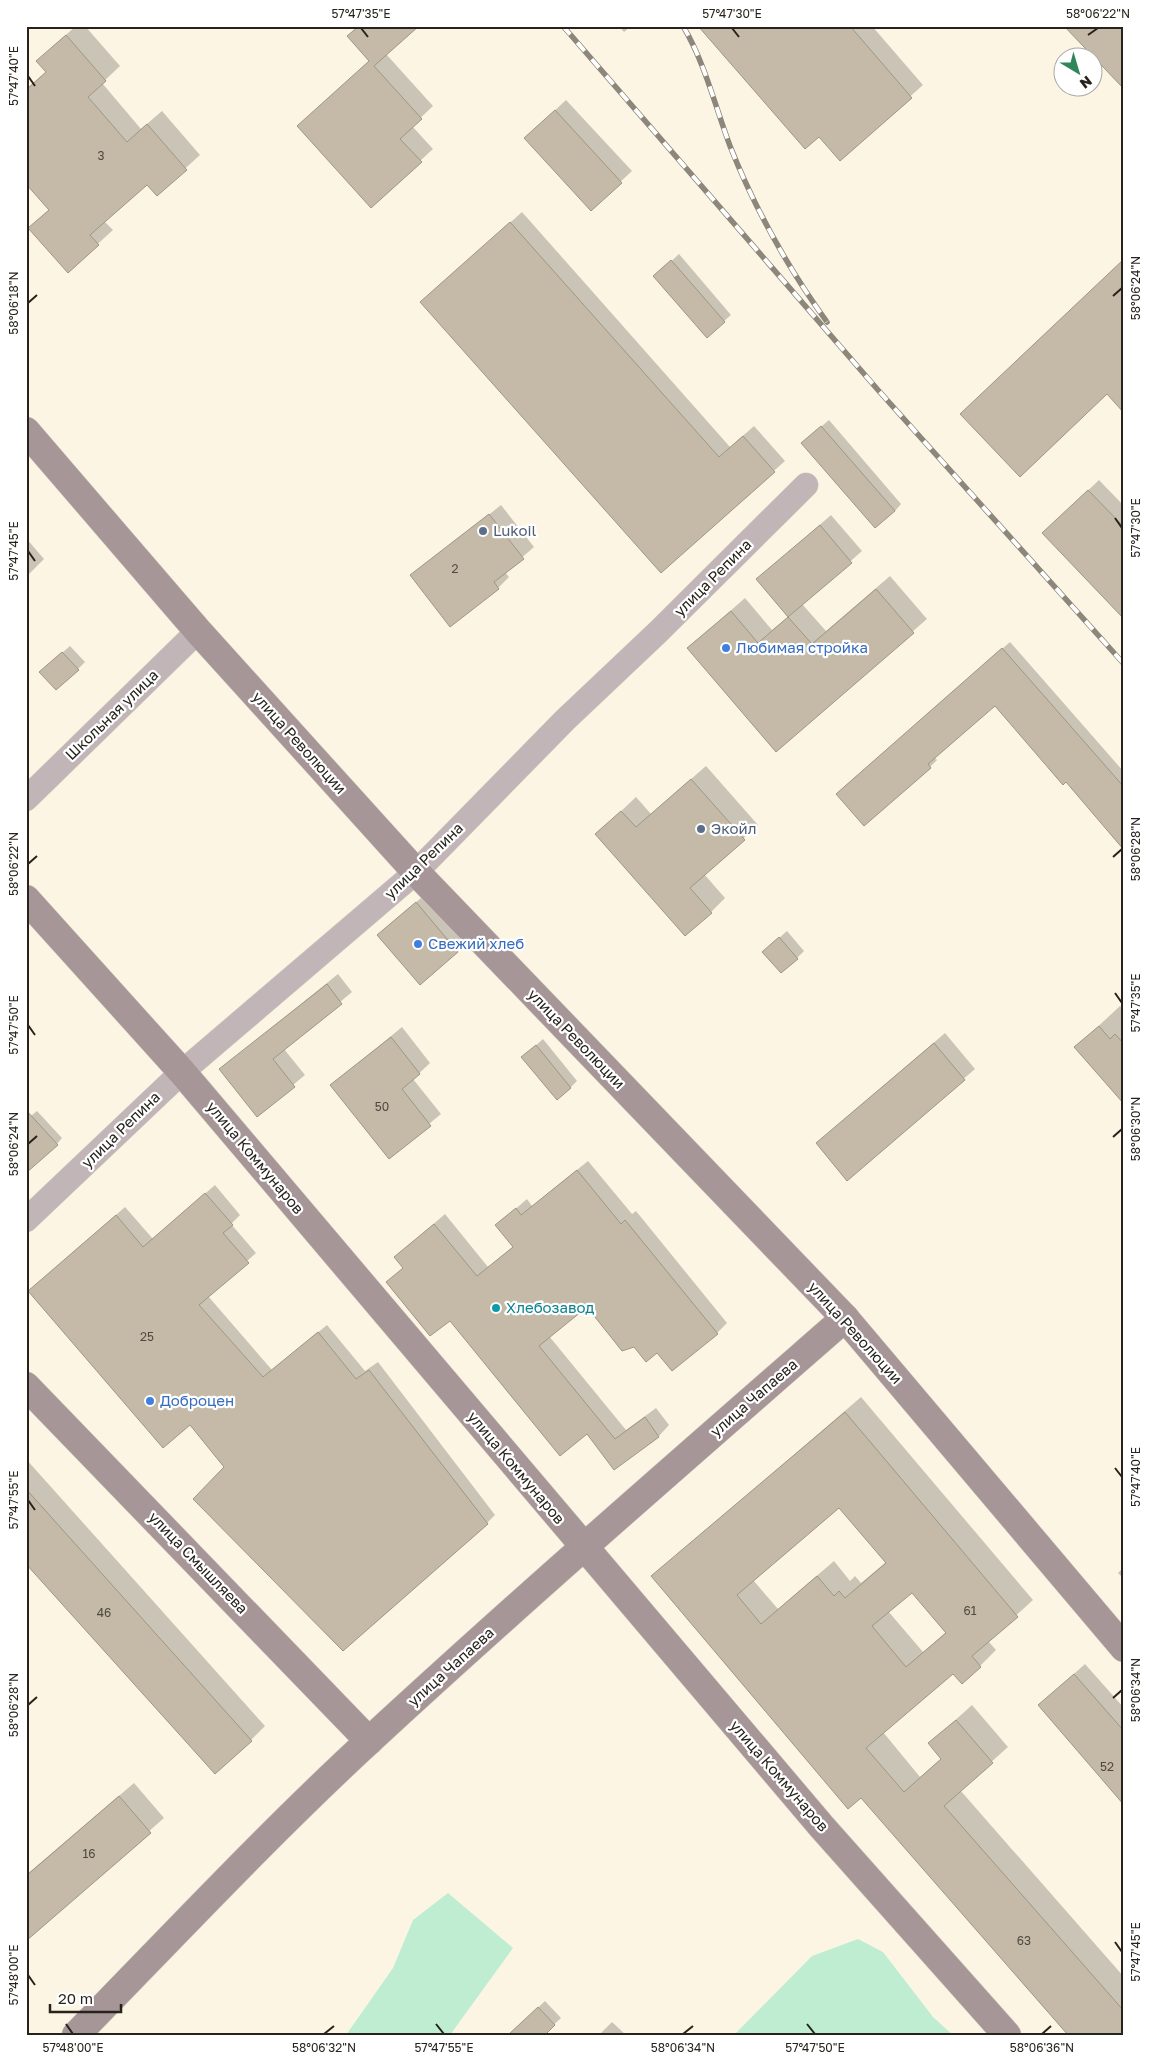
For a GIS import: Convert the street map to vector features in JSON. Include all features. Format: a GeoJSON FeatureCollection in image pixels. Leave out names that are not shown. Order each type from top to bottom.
{"type":"FeatureCollection","features":[{"type":"Feature","properties":{"kind":"street","name":"улица Революции"},"geometry":{"type":"LineString","coordinates":[[26,431],[198,631],[416,872],[844,1318],[1124,1648]]}},
{"type":"Feature","properties":{"kind":"street","name":"улица Репина"},"geometry":{"type":"LineString","coordinates":[[26,1220],[182,1072],[416,872],[565,720],[658,632],[806,485]]}},
{"type":"Feature","properties":{"kind":"street","name":"Школьная улица"},"geometry":{"type":"LineString","coordinates":[[26,799],[198,631]]}},
{"type":"Feature","properties":{"kind":"street","name":"улица Коммунаров"},"geometry":{"type":"LineString","coordinates":[[26,900],[182,1072],[822,1827],[1008,2035]]}},
{"type":"Feature","properties":{"kind":"street","name":"улица Чапаева"},"geometry":{"type":"LineString","coordinates":[[76,2035],[239,1869],[369,1741],[583,1547],[844,1318]]}},
{"type":"Feature","properties":{"kind":"street","name":"улица Смышляева"},"geometry":{"type":"LineString","coordinates":[[26,1386],[369,1741]]}},
{"type":"Feature","properties":{"kind":"green space"},"geometry":{"type":"Polygon","coordinates":[[[448,1893],[513,1948],[450,2035],[346,2035],[393,1968],[413,1920],[448,1893]]]}},
{"type":"Feature","properties":{"kind":"green space"},"geometry":{"type":"Polygon","coordinates":[[[858,1939],[883,1952],[933,2017],[953,2035],[734,2035],[812,1956],[858,1939]]]}},
{"type":"Feature","properties":{"kind":"building"},"geometry":{"type":"Polygon","coordinates":[[[359,26],[419,26],[374,66],[422,119],[400,139],[422,162],[371,208],[297,126],[369,61],[347,36],[359,26]]]}},
{"type":"Feature","properties":{"kind":"building"},"geometry":{"type":"Polygon","coordinates":[[[698,26],[850,26],[912,98],[840,161],[819,137],[805,149],[698,26]]]}},
{"type":"Feature","properties":{"kind":"building"},"geometry":{"type":"Polygon","coordinates":[[[1064,26],[1124,26],[1124,89],[1102,66],[1102,48],[1085,48],[1064,26]]]}},
{"type":"Feature","properties":{"kind":"building"},"geometry":{"type":"Polygon","coordinates":[[[66,35],[106,81],[88,97],[127,142],[147,124],[187,170],[157,196],[147,185],[90,235],[99,245],[68,273],[28,228],[49,210],[26,184],[26,90],[46,72],[36,61],[66,35]]]}},
{"type":"Feature","properties":{"kind":"building"},"geometry":{"type":"Polygon","coordinates":[[[555,110],[622,183],[591,211],[524,138],[555,110]]]}},
{"type":"Feature","properties":{"kind":"building"},"geometry":{"type":"Polygon","coordinates":[[[510,222],[719,457],[743,436],[775,472],[661,573],[420,302],[510,222]]]}},
{"type":"Feature","properties":{"kind":"building"},"geometry":{"type":"Polygon","coordinates":[[[1124,259],[1124,413],[1107,394],[1020,477],[960,414],[1124,259]]]}},
{"type":"Feature","properties":{"kind":"building"},"geometry":{"type":"Polygon","coordinates":[[[671,260],[725,322],[707,338],[653,276],[671,260]]]}},
{"type":"Feature","properties":{"kind":"building"},"geometry":{"type":"Polygon","coordinates":[[[821,426],[895,511],[875,528],[801,443],[821,426]]]}},
{"type":"Feature","properties":{"kind":"building"},"geometry":{"type":"Polygon","coordinates":[[[1088,490],[1124,527],[1124,619],[1042,533],[1088,490]]]}},
{"type":"Feature","properties":{"kind":"building"},"geometry":{"type":"Polygon","coordinates":[[[489,514],[524,559],[494,582],[499,589],[450,627],[410,575],[489,514]]]}},
{"type":"Feature","properties":{"kind":"building"},"geometry":{"type":"Polygon","coordinates":[[[820,525],[852,563],[788,617],[756,579],[820,525]]]}},
{"type":"Feature","properties":{"kind":"building"},"geometry":{"type":"Polygon","coordinates":[[[876,589],[914,633],[776,752],[687,648],[731,611],[758,643],[788,617],[812,644],[876,589]]]}},
{"type":"Feature","properties":{"kind":"building"},"geometry":{"type":"Polygon","coordinates":[[[1002,648],[1124,787],[1124,850],[1066,782],[1063,785],[995,706],[928,764],[931,768],[864,826],[836,794],[1002,648]]]}},
{"type":"Feature","properties":{"kind":"building"},"geometry":{"type":"Polygon","coordinates":[[[62,652],[79,670],[56,690],[39,672],[62,652]]]}},
{"type":"Feature","properties":{"kind":"building"},"geometry":{"type":"Polygon","coordinates":[[[691,779],[745,840],[690,888],[712,913],[685,936],[595,834],[621,811],[636,827],[691,779]]]}},
{"type":"Feature","properties":{"kind":"building","name":"Свежий хлеб"},"geometry":{"type":"Polygon","coordinates":[[[416,902],[458,952],[420,985],[377,935],[416,902]]]}},
{"type":"Feature","properties":{"kind":"building"},"geometry":{"type":"Polygon","coordinates":[[[779,937],[798,959],[781,973],[762,952],[779,937]]]}},
{"type":"Feature","properties":{"kind":"building"},"geometry":{"type":"Polygon","coordinates":[[[327,984],[342,1004],[273,1059],[295,1087],[257,1117],[219,1069],[327,984]]]}},
{"type":"Feature","properties":{"kind":"building"},"geometry":{"type":"Polygon","coordinates":[[[1099,1026],[1110,1039],[1115,1034],[1124,1044],[1124,1104],[1074,1047],[1099,1026]]]}},
{"type":"Feature","properties":{"kind":"building"},"geometry":{"type":"Polygon","coordinates":[[[391,1037],[420,1074],[402,1089],[431,1126],[389,1159],[330,1085],[391,1037]]]}},
{"type":"Feature","properties":{"kind":"building"},"geometry":{"type":"Polygon","coordinates":[[[934,1043],[965,1080],[847,1181],[816,1143],[934,1043]]]}},
{"type":"Feature","properties":{"kind":"building"},"geometry":{"type":"Polygon","coordinates":[[[536,1045],[571,1088],[557,1100],[521,1057],[536,1045]]]}},
{"type":"Feature","properties":{"kind":"building"},"geometry":{"type":"Polygon","coordinates":[[[26,1110],[58,1145],[26,1173],[26,1110]]]}},
{"type":"Feature","properties":{"kind":"building","name":"Хлебозавод"},"geometry":{"type":"Polygon","coordinates":[[[577,1170],[621,1224],[625,1220],[718,1334],[672,1371],[657,1353],[646,1362],[634,1347],[622,1351],[587,1307],[539,1346],[615,1439],[645,1417],[659,1437],[614,1470],[587,1434],[560,1456],[450,1321],[430,1336],[386,1282],[403,1268],[394,1257],[434,1224],[477,1276],[513,1247],[495,1225],[516,1208],[521,1215],[577,1170]]]}},
{"type":"Feature","properties":{"kind":"building"},"geometry":{"type":"Polygon","coordinates":[[[205,1193],[233,1225],[223,1233],[249,1263],[199,1305],[263,1377],[318,1332],[356,1379],[369,1370],[488,1524],[343,1651],[193,1499],[224,1467],[190,1425],[163,1448],[28,1291],[116,1215],[143,1247],[205,1193]]]}},
{"type":"Feature","properties":{"kind":"building"},"geometry":{"type":"Polygon","coordinates":[[[845,1412],[1018,1617],[972,1656],[981,1667],[962,1684],[953,1674],[866,1748],[904,1792],[941,1759],[928,1743],[956,1720],[993,1763],[944,1806],[1124,2011],[1124,2035],[1068,2035],[861,1798],[848,1809],[651,1576],[845,1412]],[[839,1508],[737,1595],[761,1624],[817,1576],[834,1596],[839,1591],[845,1598],[886,1563],[839,1508]],[[912,1593],[872,1626],[906,1667],[946,1633],[912,1593]]]}},
{"type":"Feature","properties":{"kind":"building"},"geometry":{"type":"Polygon","coordinates":[[[26,1489],[252,1741],[215,1774],[26,1564],[26,1489]]]}},
{"type":"Feature","properties":{"kind":"building"},"geometry":{"type":"Polygon","coordinates":[[[1074,1674],[1124,1731],[1124,1805],[1038,1705],[1074,1674]]]}},
{"type":"Feature","properties":{"kind":"building"},"geometry":{"type":"Polygon","coordinates":[[[119,1796],[151,1833],[26,1941],[26,1876],[119,1796]]]}},
{"type":"Feature","properties":{"kind":"building"},"geometry":{"type":"Polygon","coordinates":[[[538,2007],[555,2025],[545,2035],[508,2035],[538,2007]]]}},
{"type":"Feature","properties":{"kind":"railway"},"geometry":{"type":"LineString","coordinates":[[563,26],[878,390],[1124,664]]}},
{"type":"Feature","properties":{"kind":"railway"},"geometry":{"type":"LineString","coordinates":[[683,26],[698,55],[730,146],[761,215],[799,281],[827,322]]}},
{"type":"Feature","properties":{"kind":"place","name":"Lukoil"},"geometry":{"type":"Point","coordinates":[483,531]}},
{"type":"Feature","properties":{"kind":"place","name":"Любимая стройка"},"geometry":{"type":"Point","coordinates":[726,648]}},
{"type":"Feature","properties":{"kind":"place","name":"Экойл"},"geometry":{"type":"Point","coordinates":[701,829]}},
{"type":"Feature","properties":{"kind":"place","name":"Свежий хлеб"},"geometry":{"type":"Point","coordinates":[418,944]}},
{"type":"Feature","properties":{"kind":"place","name":"Хлебозавод"},"geometry":{"type":"Point","coordinates":[496,1308]}},
{"type":"Feature","properties":{"kind":"place","name":"Доброцен"},"geometry":{"type":"Point","coordinates":[150,1401]}}]}
